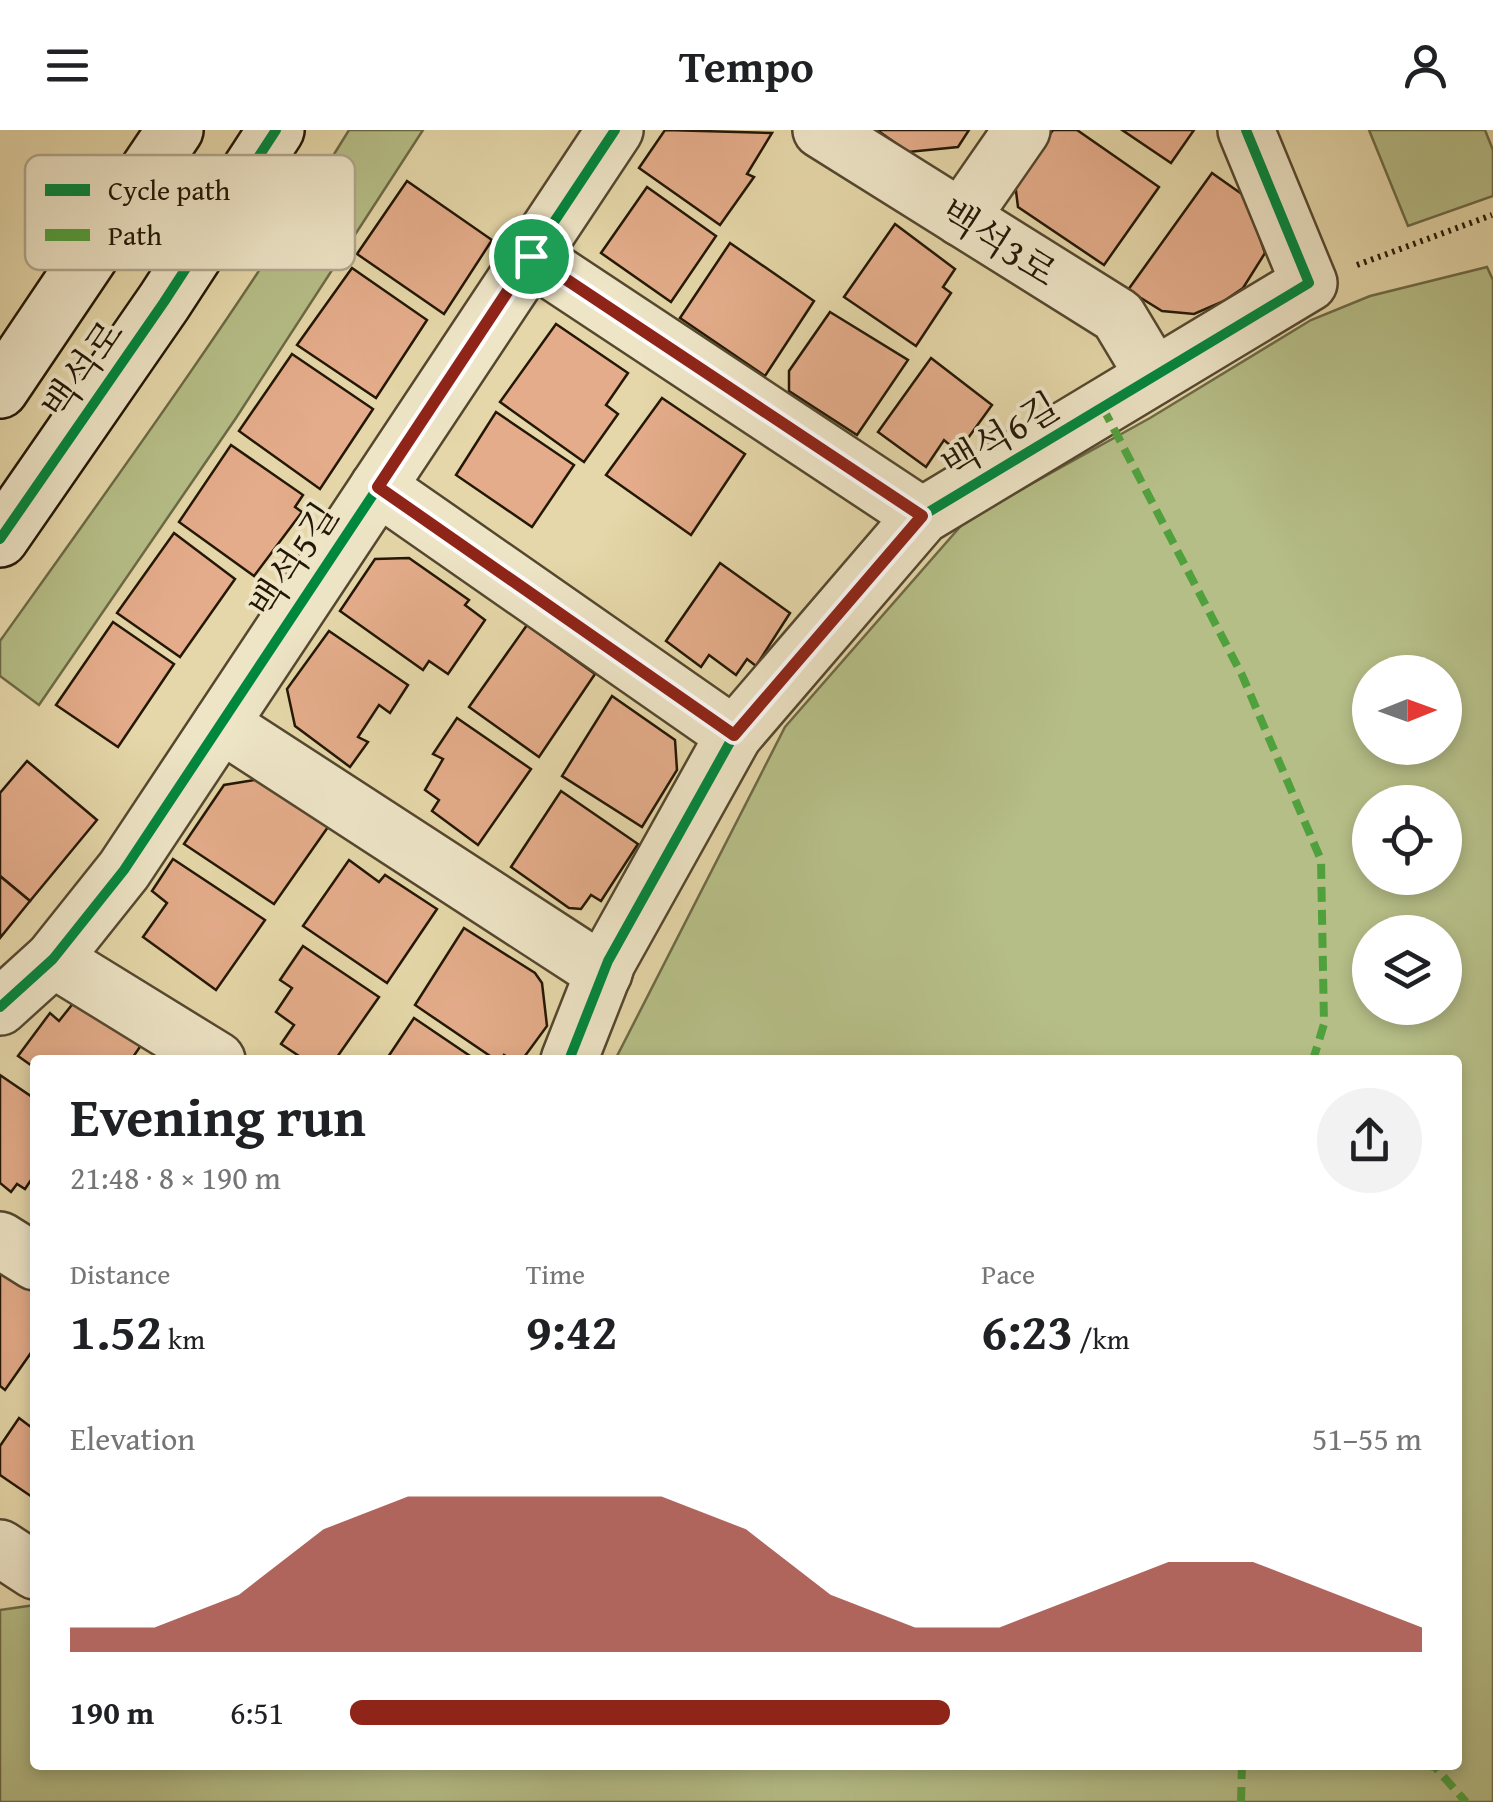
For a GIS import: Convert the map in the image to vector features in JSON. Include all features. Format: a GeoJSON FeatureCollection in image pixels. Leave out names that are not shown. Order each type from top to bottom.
{"type":"FeatureCollection","features":[{"type":"Feature","properties":{"kind":"street","name":"백석로"},"geometry":{"type":"LineString","coordinates":[[158,155],[175,130]]}},
{"type":"Feature","properties":{"kind":"street","name":"백석로"},"geometry":{"type":"LineString","coordinates":[[260,155],[276,130]]}},
{"type":"Feature","properties":{"kind":"street","name":"백석5길"},"geometry":{"type":"LineString","coordinates":[[0,1006],[53,959],[124,870],[616,130]]}},
{"type":"Feature","properties":{"kind":"street","name":"백석3로"},"geometry":{"type":"LineString","coordinates":[[821,130],[1118,316],[1154,376]]}},
{"type":"Feature","properties":{"kind":"street"},"geometry":{"type":"LineString","coordinates":[[961,218],[1022,130]]}},
{"type":"Feature","properties":{"kind":"street"},"geometry":{"type":"LineString","coordinates":[[1246,130],[1309,283]]}},
{"type":"Feature","properties":{"kind":"street"},"geometry":{"type":"LineString","coordinates":[[531,256],[922,516]]}},
{"type":"Feature","properties":{"kind":"street","name":"백석로"},"geometry":{"type":"LineString","coordinates":[[0,390],[81,270]]}},
{"type":"Feature","properties":{"kind":"street","name":"백석로"},"geometry":{"type":"LineString","coordinates":[[0,540],[185,270]]}},
{"type":"Feature","properties":{"kind":"street","name":"백석6길"},"geometry":{"type":"LineString","coordinates":[[571,1055],[604,973],[734,735],[922,516],[1309,283]]}},
{"type":"Feature","properties":{"kind":"street","name":"백석5길"},"geometry":{"type":"LineString","coordinates":[[378,487],[734,735]]}},
{"type":"Feature","properties":{"kind":"street"},"geometry":{"type":"LineString","coordinates":[[221,724],[604,973]]}},
{"type":"Feature","properties":{"kind":"street"},"geometry":{"type":"LineString","coordinates":[[53,959],[209,1055]]}},
{"type":"Feature","properties":{"kind":"street"},"geometry":{"type":"LineString","coordinates":[[0,1240],[30,1259]]}},
{"type":"Feature","properties":{"kind":"street"},"geometry":{"type":"LineString","coordinates":[[0,1548],[30,1568]]}},
{"type":"Feature","properties":{"kind":"street"},"geometry":{"type":"LineString","coordinates":[[0,1577],[30,1572]]}},
{"type":"Feature","properties":{"kind":"path"},"geometry":{"type":"LineString","coordinates":[[1309,283],[1492,215]]}},
{"type":"Feature","properties":{"kind":"green space"},"geometry":{"type":"Polygon","coordinates":[[[349,130],[423,130],[355,235],[355,155],[333,155],[349,130]]]}},
{"type":"Feature","properties":{"kind":"green space"},"geometry":{"type":"Polygon","coordinates":[[[1369,130],[1485,130],[1493,150],[1493,196],[1408,226],[1369,130]]]}},
{"type":"Feature","properties":{"kind":"green space"},"geometry":{"type":"Polygon","coordinates":[[[1487,267],[1493,280],[1493,1802],[0,1802],[0,1610],[30,1606],[30,1770],[1462,1770],[1462,1055],[618,1055],[785,727],[966,520],[1150,418],[1311,320],[1370,296],[1487,267]]]}},
{"type":"Feature","properties":{"kind":"green space"},"geometry":{"type":"Polygon","coordinates":[[[259,270],[332,270],[236,418],[39,705],[0,676],[0,641],[259,270]]]}},
{"type":"Feature","properties":{"kind":"building"},"geometry":{"type":"Polygon","coordinates":[[[665,130],[772,133],[747,174],[754,177],[720,225],[639,168],[665,130]]]}},
{"type":"Feature","properties":{"kind":"building"},"geometry":{"type":"Polygon","coordinates":[[[877,130],[969,130],[958,147],[908,152],[877,130]]]}},
{"type":"Feature","properties":{"kind":"building"},"geometry":{"type":"Polygon","coordinates":[[[1053,130],[1077,130],[1159,187],[1104,265],[1018,207],[1015,183],[1053,130]]]}},
{"type":"Feature","properties":{"kind":"building"},"geometry":{"type":"Polygon","coordinates":[[[1122,130],[1194,130],[1171,163],[1122,130]]]}},
{"type":"Feature","properties":{"kind":"building"},"geometry":{"type":"Polygon","coordinates":[[[1212,173],[1246,197],[1265,253],[1243,288],[1224,301],[1194,314],[1162,311],[1128,290],[1212,173]]]}},
{"type":"Feature","properties":{"kind":"building"},"geometry":{"type":"Polygon","coordinates":[[[407,181],[492,240],[444,314],[357,254],[407,181]]]}},
{"type":"Feature","properties":{"kind":"building"},"geometry":{"type":"Polygon","coordinates":[[[647,187],[716,236],[671,302],[601,253],[647,187]]]}},
{"type":"Feature","properties":{"kind":"building"},"geometry":{"type":"Polygon","coordinates":[[[895,224],[955,269],[943,287],[951,293],[916,346],[844,297],[895,224]]]}},
{"type":"Feature","properties":{"kind":"building"},"geometry":{"type":"Polygon","coordinates":[[[730,243],[814,301],[765,376],[680,318],[730,243]]]}},
{"type":"Feature","properties":{"kind":"building"},"geometry":{"type":"Polygon","coordinates":[[[351,270],[427,320],[376,398],[297,345],[351,270]]]}},
{"type":"Feature","properties":{"kind":"building"},"geometry":{"type":"Polygon","coordinates":[[[830,312],[908,360],[857,435],[789,391],[789,371],[830,312]]]}},
{"type":"Feature","properties":{"kind":"building"},"geometry":{"type":"Polygon","coordinates":[[[556,324],[628,373],[606,405],[618,414],[584,462],[500,402],[556,324]]]}},
{"type":"Feature","properties":{"kind":"building"},"geometry":{"type":"Polygon","coordinates":[[[292,354],[373,409],[320,489],[239,431],[292,354]]]}},
{"type":"Feature","properties":{"kind":"building"},"geometry":{"type":"Polygon","coordinates":[[[931,358],[992,405],[958,452],[944,440],[926,467],[878,432],[931,358]]]}},
{"type":"Feature","properties":{"kind":"building"},"geometry":{"type":"Polygon","coordinates":[[[662,398],[745,454],[691,535],[606,475],[662,398]]]}},
{"type":"Feature","properties":{"kind":"building"},"geometry":{"type":"Polygon","coordinates":[[[496,412],[574,465],[532,527],[456,475],[496,412]]]}},
{"type":"Feature","properties":{"kind":"building"},"geometry":{"type":"Polygon","coordinates":[[[231,445],[303,495],[295,507],[302,512],[254,576],[179,522],[231,445]]]}},
{"type":"Feature","properties":{"kind":"building"},"geometry":{"type":"Polygon","coordinates":[[[174,533],[235,579],[180,657],[117,613],[174,533]]]}},
{"type":"Feature","properties":{"kind":"building"},"geometry":{"type":"Polygon","coordinates":[[[409,558],[469,600],[465,605],[485,620],[448,674],[429,661],[423,670],[340,611],[375,559],[409,558]]]}},
{"type":"Feature","properties":{"kind":"building"},"geometry":{"type":"Polygon","coordinates":[[[720,563],[790,613],[756,666],[747,659],[736,675],[709,655],[701,667],[666,641],[720,563]]]}},
{"type":"Feature","properties":{"kind":"building"},"geometry":{"type":"Polygon","coordinates":[[[113,622],[174,664],[118,747],[56,705],[113,622]]]}},
{"type":"Feature","properties":{"kind":"building"},"geometry":{"type":"Polygon","coordinates":[[[527,625],[595,674],[539,757],[469,707],[527,625]]]}},
{"type":"Feature","properties":{"kind":"building"},"geometry":{"type":"Polygon","coordinates":[[[329,631],[408,685],[390,713],[379,705],[358,737],[368,742],[350,767],[295,726],[287,689],[329,631]]]}},
{"type":"Feature","properties":{"kind":"building"},"geometry":{"type":"Polygon","coordinates":[[[612,696],[675,740],[677,770],[642,827],[562,776],[612,696]]]}},
{"type":"Feature","properties":{"kind":"building"},"geometry":{"type":"Polygon","coordinates":[[[457,718],[531,769],[478,845],[432,811],[439,800],[425,790],[443,759],[433,754],[457,718]]]}},
{"type":"Feature","properties":{"kind":"building"},"geometry":{"type":"Polygon","coordinates":[[[27,761],[97,820],[30,901],[0,876],[0,793],[27,761]]]}},
{"type":"Feature","properties":{"kind":"building"},"geometry":{"type":"Polygon","coordinates":[[[261,779],[328,827],[274,904],[184,844],[224,785],[261,779]]]}},
{"type":"Feature","properties":{"kind":"building"},"geometry":{"type":"Polygon","coordinates":[[[561,791],[638,844],[601,901],[591,895],[581,909],[569,908],[511,867],[561,791]]]}},
{"type":"Feature","properties":{"kind":"building"},"geometry":{"type":"Polygon","coordinates":[[[173,859],[265,920],[216,990],[143,937],[167,903],[152,891],[173,859]]]}},
{"type":"Feature","properties":{"kind":"building"},"geometry":{"type":"Polygon","coordinates":[[[349,860],[379,882],[385,875],[437,909],[387,983],[303,926],[349,860]]]}},
{"type":"Feature","properties":{"kind":"building"},"geometry":{"type":"Polygon","coordinates":[[[0,876],[30,901],[0,938],[0,876]]]}},
{"type":"Feature","properties":{"kind":"building"},"geometry":{"type":"Polygon","coordinates":[[[464,928],[535,973],[542,983],[547,1026],[526,1055],[489,1055],[415,1005],[464,928]]]}},
{"type":"Feature","properties":{"kind":"building"},"geometry":{"type":"Polygon","coordinates":[[[303,946],[379,997],[338,1055],[298,1055],[281,1044],[294,1025],[276,1012],[292,988],[280,980],[303,946]]]}},
{"type":"Feature","properties":{"kind":"building"},"geometry":{"type":"Polygon","coordinates":[[[75,1001],[110,1027],[119,1018],[146,1038],[134,1055],[30,1055],[30,1064],[18,1056],[50,1013],[59,1021],[75,1001]]]}},
{"type":"Feature","properties":{"kind":"building"},"geometry":{"type":"Polygon","coordinates":[[[414,1018],[469,1055],[389,1055],[414,1018]]]}},
{"type":"Feature","properties":{"kind":"building"},"geometry":{"type":"Polygon","coordinates":[[[0,1075],[30,1096],[30,1182],[25,1189],[17,1184],[11,1192],[0,1183],[0,1075]]]}},
{"type":"Feature","properties":{"kind":"building"},"geometry":{"type":"Polygon","coordinates":[[[0,1265],[30,1286],[30,1354],[5,1390],[0,1386],[0,1265]]]}},
{"type":"Feature","properties":{"kind":"building"},"geometry":{"type":"Polygon","coordinates":[[[19,1418],[30,1426],[30,1496],[0,1475],[0,1446],[19,1418]]]}},
{"type":"Feature","properties":{"kind":"marked path"},"geometry":{"type":"LineString","coordinates":[[1103,408],[1242,675],[1321,860],[1324,1024],[1315,1055]]}},
{"type":"Feature","properties":{"kind":"marked path"},"geometry":{"type":"LineString","coordinates":[[1241,1802],[1242,1770]]}},
{"type":"Feature","properties":{"kind":"marked path"},"geometry":{"type":"LineString","coordinates":[[1438,1770],[1466,1802]]}},
{"type":"Feature","properties":{"kind":"cycle path"},"geometry":{"type":"LineString","coordinates":[[260,155],[276,130]]}},
{"type":"Feature","properties":{"kind":"cycle path"},"geometry":{"type":"LineString","coordinates":[[0,1007],[53,959],[124,870],[615,130]]}},
{"type":"Feature","properties":{"kind":"cycle path"},"geometry":{"type":"LineString","coordinates":[[571,1055],[608,961],[734,735],[922,516],[1309,283],[1246,130]]}},
{"type":"Feature","properties":{"kind":"cycle path"},"geometry":{"type":"LineString","coordinates":[[0,539],[185,270]]}},
{"type":"Feature","properties":{"kind":"route"},"geometry":{"type":"LineString","coordinates":[[531,256],[922,516],[734,735],[378,487],[531,256]]}}]}
